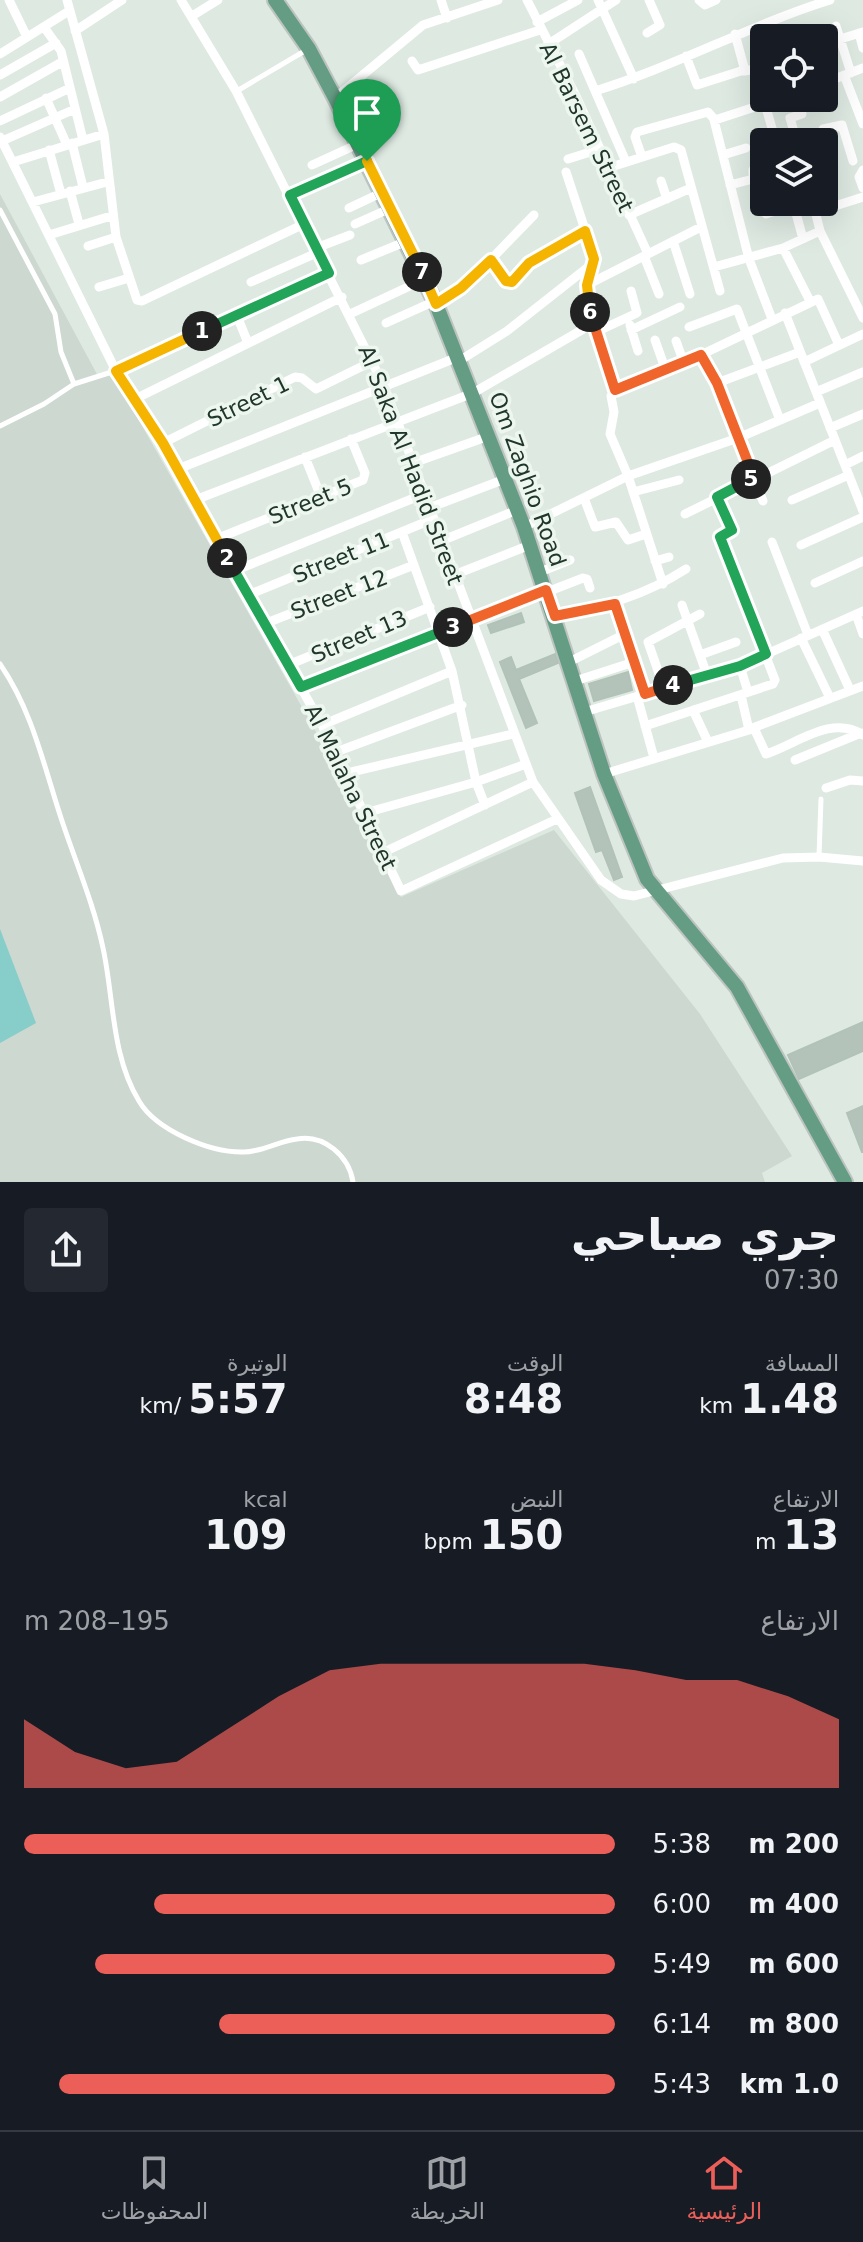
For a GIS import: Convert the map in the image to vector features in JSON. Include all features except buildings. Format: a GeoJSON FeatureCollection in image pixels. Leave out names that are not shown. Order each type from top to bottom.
{"type":"FeatureCollection","features":[{"type":"Feature","properties":{"kind":"main road","name":"Om Zaghio Road"},"geometry":{"type":"LineString","coordinates":[[275,0],[309,49],[436,302],[524,527],[604,774],[647,879],[737,987],[845,1182]]}},
{"type":"Feature","properties":{"kind":"street"},"geometry":{"type":"LineString","coordinates":[[9,0],[27,37]]}},
{"type":"Feature","properties":{"kind":"street"},"geometry":{"type":"LineString","coordinates":[[67,0],[104,134],[111,216],[135,297],[142,301],[304,224]]}},
{"type":"Feature","properties":{"kind":"street"},"geometry":{"type":"LineString","coordinates":[[75,31],[122,0]]}},
{"type":"Feature","properties":{"kind":"street","name":"Al Saka Al Hadid Street"},"geometry":{"type":"LineString","coordinates":[[181,0],[236,91],[373,361],[533,782],[610,888],[634,896],[771,861],[819,857],[863,861]]}},
{"type":"Feature","properties":{"kind":"street"},"geometry":{"type":"LineString","coordinates":[[192,16],[218,0]]}},
{"type":"Feature","properties":{"kind":"street"},"geometry":{"type":"LineString","coordinates":[[441,0],[447,18]]}},
{"type":"Feature","properties":{"kind":"street","name":"Al Barsem Street"},"geometry":{"type":"LineString","coordinates":[[527,0],[600,149],[646,255],[659,294]]}},
{"type":"Feature","properties":{"kind":"street"},"geometry":{"type":"LineString","coordinates":[[598,0],[634,79]]}},
{"type":"Feature","properties":{"kind":"street"},"geometry":{"type":"LineString","coordinates":[[547,45],[616,0]]}},
{"type":"Feature","properties":{"kind":"street"},"geometry":{"type":"LineString","coordinates":[[699,0],[705,5],[716,0]]}},
{"type":"Feature","properties":{"kind":"street"},"geometry":{"type":"LineString","coordinates":[[595,91],[634,79],[778,16],[830,0]]}},
{"type":"Feature","properties":{"kind":"street"},"geometry":{"type":"LineString","coordinates":[[335,98],[423,25],[493,1]]}},
{"type":"Feature","properties":{"kind":"street"},"geometry":{"type":"LineString","coordinates":[[412,61],[418,70],[538,26],[574,1]]}},
{"type":"Feature","properties":{"kind":"street"},"geometry":{"type":"LineString","coordinates":[[647,33],[660,24],[651,1]]}},
{"type":"Feature","properties":{"kind":"street"},"geometry":{"type":"LineString","coordinates":[[0,54],[69,11]]}},
{"type":"Feature","properties":{"kind":"street"},"geometry":{"type":"LineString","coordinates":[[44,27],[61,51],[83,140]]}},
{"type":"Feature","properties":{"kind":"street"},"geometry":{"type":"LineString","coordinates":[[829,128],[862,122],[838,32]]}},
{"type":"Feature","properties":{"kind":"street"},"geometry":{"type":"LineString","coordinates":[[840,38],[861,32],[863,48]]}},
{"type":"Feature","properties":{"kind":"street"},"geometry":{"type":"LineString","coordinates":[[735,34],[746,72]]}},
{"type":"Feature","properties":{"kind":"street"},"geometry":{"type":"LineString","coordinates":[[0,75],[56,43]]}},
{"type":"Feature","properties":{"kind":"street"},"geometry":{"type":"LineString","coordinates":[[579,54],[626,162]]}},
{"type":"Feature","properties":{"kind":"street"},"geometry":{"type":"LineString","coordinates":[[686,56],[697,85],[750,71]]}},
{"type":"Feature","properties":{"kind":"street"},"geometry":{"type":"LineString","coordinates":[[0,97],[62,62]]}},
{"type":"Feature","properties":{"kind":"street"},"geometry":{"type":"LineString","coordinates":[[838,78],[863,68]]}},
{"type":"Feature","properties":{"kind":"street"},"geometry":{"type":"LineString","coordinates":[[0,121],[70,88]]}},
{"type":"Feature","properties":{"kind":"street"},"geometry":{"type":"LineString","coordinates":[[46,98],[70,144],[83,187]]}},
{"type":"Feature","properties":{"kind":"street"},"geometry":{"type":"LineString","coordinates":[[1,139],[75,109]]}},
{"type":"Feature","properties":{"kind":"street"},"geometry":{"type":"LineString","coordinates":[[714,120],[750,109]]}},
{"type":"Feature","properties":{"kind":"street"},"geometry":{"type":"LineString","coordinates":[[642,157],[635,137],[637,132],[708,112],[714,120],[749,259],[772,319]]}},
{"type":"Feature","properties":{"kind":"street"},"geometry":{"type":"LineString","coordinates":[[793,128],[790,118],[802,114]]}},
{"type":"Feature","properties":{"kind":"street"},"geometry":{"type":"LineString","coordinates":[[842,126],[853,161]]}},
{"type":"Feature","properties":{"kind":"street"},"geometry":{"type":"LineString","coordinates":[[13,162],[104,134]]}},
{"type":"Feature","properties":{"kind":"street","name":"Al Malaha Street"},"geometry":{"type":"LineString","coordinates":[[1,139],[116,371],[163,443],[322,725],[401,891],[557,819]]}},
{"type":"Feature","properties":{"kind":"street"},"geometry":{"type":"LineString","coordinates":[[312,165],[358,144]]}},
{"type":"Feature","properties":{"kind":"street"},"geometry":{"type":"LineString","coordinates":[[608,168],[674,147],[683,154],[720,291]]}},
{"type":"Feature","properties":{"kind":"street"},"geometry":{"type":"LineString","coordinates":[[723,155],[746,148]]}},
{"type":"Feature","properties":{"kind":"street"},"geometry":{"type":"LineString","coordinates":[[568,159],[600,149]]}},
{"type":"Feature","properties":{"kind":"street"},"geometry":{"type":"LineString","coordinates":[[49,150],[79,224]]}},
{"type":"Feature","properties":{"kind":"street"},"geometry":{"type":"LineString","coordinates":[[290,195],[367,161]]}},
{"type":"Feature","properties":{"kind":"street"},"geometry":{"type":"LineString","coordinates":[[863,170],[859,177],[863,188]]}},
{"type":"Feature","properties":{"kind":"street"},"geometry":{"type":"LineString","coordinates":[[566,172],[593,263],[587,285],[594,328],[615,390]]}},
{"type":"Feature","properties":{"kind":"street"},"geometry":{"type":"LineString","coordinates":[[730,185],[750,180]]}},
{"type":"Feature","properties":{"kind":"street"},"geometry":{"type":"LineString","coordinates":[[661,181],[667,199]]}},
{"type":"Feature","properties":{"kind":"street"},"geometry":{"type":"LineString","coordinates":[[33,202],[107,182]]}},
{"type":"Feature","properties":{"kind":"street"},"geometry":{"type":"LineString","coordinates":[[629,215],[691,188]]}},
{"type":"Feature","properties":{"kind":"street"},"geometry":{"type":"LineString","coordinates":[[349,208],[383,192]]}},
{"type":"Feature","properties":{"kind":"street"},"geometry":{"type":"LineString","coordinates":[[838,202],[863,197]]}},
{"type":"Feature","properties":{"kind":"street"},"geometry":{"type":"LineString","coordinates":[[355,224],[391,208]]}},
{"type":"Feature","properties":{"kind":"street"},"geometry":{"type":"LineString","coordinates":[[386,323],[461,288],[534,215]]}},
{"type":"Feature","properties":{"kind":"street"},"geometry":{"type":"LineString","coordinates":[[49,235],[111,216]]}},
{"type":"Feature","properties":{"kind":"street"},"geometry":{"type":"LineString","coordinates":[[796,216],[803,239]]}},
{"type":"Feature","properties":{"kind":"street"},"geometry":{"type":"LineString","coordinates":[[816,216],[820,231],[861,311]]}},
{"type":"Feature","properties":{"kind":"street"},"geometry":{"type":"LineString","coordinates":[[587,285],[701,227]]}},
{"type":"Feature","properties":{"kind":"street"},"geometry":{"type":"LineString","coordinates":[[491,260],[506,281],[512,282],[529,263],[585,231]]}},
{"type":"Feature","properties":{"kind":"street"},"geometry":{"type":"LineString","coordinates":[[714,267],[783,248],[820,231]]}},
{"type":"Feature","properties":{"kind":"street"},"geometry":{"type":"LineString","coordinates":[[251,282],[350,235]]}},
{"type":"Feature","properties":{"kind":"street"},"geometry":{"type":"LineString","coordinates":[[88,246],[116,237]]}},
{"type":"Feature","properties":{"kind":"street"},"geometry":{"type":"LineString","coordinates":[[361,260],[407,241]]}},
{"type":"Feature","properties":{"kind":"street"},"geometry":{"type":"LineString","coordinates":[[673,241],[690,294]]}},
{"type":"Feature","properties":{"kind":"street"},"geometry":{"type":"LineString","coordinates":[[783,248],[839,345]]}},
{"type":"Feature","properties":{"kind":"street"},"geometry":{"type":"LineString","coordinates":[[178,469],[459,359],[507,331],[593,263]]}},
{"type":"Feature","properties":{"kind":"street"},"geometry":{"type":"LineString","coordinates":[[116,371],[329,273]]}},
{"type":"Feature","properties":{"kind":"street"},"geometry":{"type":"LineString","coordinates":[[99,287],[129,278]]}},
{"type":"Feature","properties":{"kind":"street"},"geometry":{"type":"LineString","coordinates":[[350,314],[425,279]]}},
{"type":"Feature","properties":{"kind":"street"},"geometry":{"type":"LineString","coordinates":[[195,500],[473,393],[594,328],[628,318],[637,312],[631,291]]}},
{"type":"Feature","properties":{"kind":"street"},"geometry":{"type":"LineString","coordinates":[[135,399],[342,297]]}},
{"type":"Feature","properties":{"kind":"street"},"geometry":{"type":"LineString","coordinates":[[663,584],[628,476],[610,434],[614,409],[611,396],[615,390],[684,363],[814,300]]}},
{"type":"Feature","properties":{"kind":"street"},"geometry":{"type":"LineString","coordinates":[[631,330],[680,307]]}},
{"type":"Feature","properties":{"kind":"street"},"geometry":{"type":"LineString","coordinates":[[689,327],[734,308],[761,367],[780,420]]}},
{"type":"Feature","properties":{"kind":"street"},"geometry":{"type":"LineString","coordinates":[[785,313],[849,475],[860,495],[863,514],[801,545]]}},
{"type":"Feature","properties":{"kind":"street"},"geometry":{"type":"LineString","coordinates":[[237,316],[248,343]]}},
{"type":"Feature","properties":{"kind":"street"},"geometry":{"type":"LineString","coordinates":[[628,318],[638,351]]}},
{"type":"Feature","properties":{"kind":"street"},"geometry":{"type":"LineString","coordinates":[[717,383],[839,345],[863,334]]}},
{"type":"Feature","properties":{"kind":"street"},"geometry":{"type":"LineString","coordinates":[[655,340],[666,371]]}},
{"type":"Feature","properties":{"kind":"street"},"geometry":{"type":"LineString","coordinates":[[676,341],[684,363]]}},
{"type":"Feature","properties":{"kind":"street"},"geometry":{"type":"LineString","coordinates":[[701,355],[717,383],[763,501]]}},
{"type":"Feature","properties":{"kind":"street","name":"Street 1"},"geometry":{"type":"LineString","coordinates":[[163,443],[295,377],[302,378],[316,389],[373,361]]}},
{"type":"Feature","properties":{"kind":"street"},"geometry":{"type":"LineString","coordinates":[[816,392],[863,372]]}},
{"type":"Feature","properties":{"kind":"street"},"geometry":{"type":"LineString","coordinates":[[524,527],[628,476],[738,438],[820,403]]}},
{"type":"Feature","properties":{"kind":"street"},"geometry":{"type":"LineString","coordinates":[[830,428],[863,414]]}},
{"type":"Feature","properties":{"kind":"street"},"geometry":{"type":"LineString","coordinates":[[413,463],[489,436]]}},
{"type":"Feature","properties":{"kind":"street","name":"Street 5"},"geometry":{"type":"LineString","coordinates":[[216,539],[365,477],[351,439]]}},
{"type":"Feature","properties":{"kind":"street"},"geometry":{"type":"LineString","coordinates":[[685,514],[835,440]]}},
{"type":"Feature","properties":{"kind":"street"},"geometry":{"type":"LineString","coordinates":[[845,465],[863,456]]}},
{"type":"Feature","properties":{"kind":"street"},"geometry":{"type":"LineString","coordinates":[[305,457],[321,497]]}},
{"type":"Feature","properties":{"kind":"street"},"geometry":{"type":"LineString","coordinates":[[792,500],[849,475]]}},
{"type":"Feature","properties":{"kind":"street"},"geometry":{"type":"LineString","coordinates":[[429,508],[505,479]]}},
{"type":"Feature","properties":{"kind":"street"},"geometry":{"type":"LineString","coordinates":[[633,492],[679,480]]}},
{"type":"Feature","properties":{"kind":"street"},"geometry":{"type":"LineString","coordinates":[[234,571],[424,494]]}},
{"type":"Feature","properties":{"kind":"street"},"geometry":{"type":"LineString","coordinates":[[645,726],[773,684],[775,680],[720,538],[731,531],[717,497]]}},
{"type":"Feature","properties":{"kind":"street"},"geometry":{"type":"LineString","coordinates":[[584,498],[595,527],[616,522],[628,540],[646,534]]}},
{"type":"Feature","properties":{"kind":"street"},"geometry":{"type":"LineString","coordinates":[[441,541],[517,510]]}},
{"type":"Feature","properties":{"kind":"street","name":"Street 11"},"geometry":{"type":"LineString","coordinates":[[248,595],[433,519]]}},
{"type":"Feature","properties":{"kind":"street"},"geometry":{"type":"LineString","coordinates":[[402,532],[452,671],[462,705],[476,782],[485,805]]}},
{"type":"Feature","properties":{"kind":"street"},"geometry":{"type":"LineString","coordinates":[[772,542],[830,698]]}},
{"type":"Feature","properties":{"kind":"street"},"geometry":{"type":"LineString","coordinates":[[454,575],[530,545]]}},
{"type":"Feature","properties":{"kind":"street"},"geometry":{"type":"LineString","coordinates":[[655,561],[669,557]]}},
{"type":"Feature","properties":{"kind":"street"},"geometry":{"type":"LineString","coordinates":[[540,572],[570,560]]}},
{"type":"Feature","properties":{"kind":"street"},"geometry":{"type":"LineString","coordinates":[[815,583],[863,561]]}},
{"type":"Feature","properties":{"kind":"street","name":"Street 12"},"geometry":{"type":"LineString","coordinates":[[264,624],[414,565]]}},
{"type":"Feature","properties":{"kind":"street"},"geometry":{"type":"LineString","coordinates":[[555,616],[615,604],[663,584],[686,569]]}},
{"type":"Feature","properties":{"kind":"street"},"geometry":{"type":"LineString","coordinates":[[301,687],[546,591],[585,578],[590,588]]}},
{"type":"Feature","properties":{"kind":"street"},"geometry":{"type":"LineString","coordinates":[[615,604],[634,662],[654,758]]}},
{"type":"Feature","properties":{"kind":"street"},"geometry":{"type":"LineString","coordinates":[[682,605],[707,675]]}},
{"type":"Feature","properties":{"kind":"street","name":"Street 13"},"geometry":{"type":"LineString","coordinates":[[288,665],[430,607]]}},
{"type":"Feature","properties":{"kind":"street"},"geometry":{"type":"LineString","coordinates":[[584,712],[740,666],[860,612],[863,634]]}},
{"type":"Feature","properties":{"kind":"street"},"geometry":{"type":"LineString","coordinates":[[664,688],[649,640],[700,614]]}},
{"type":"Feature","properties":{"kind":"street"},"geometry":{"type":"LineString","coordinates":[[822,629],[850,690]]}},
{"type":"Feature","properties":{"kind":"street"},"geometry":{"type":"LineString","coordinates":[[569,662],[625,634]]}},
{"type":"Feature","properties":{"kind":"street"},"geometry":{"type":"LineString","coordinates":[[700,655],[736,642]]}},
{"type":"Feature","properties":{"kind":"street"},"geometry":{"type":"LineString","coordinates":[[575,681],[634,662]]}},
{"type":"Feature","properties":{"kind":"street"},"geometry":{"type":"LineString","coordinates":[[740,666],[752,729],[766,754],[831,727],[841,726],[862,734]]}},
{"type":"Feature","properties":{"kind":"street"},"geometry":{"type":"LineString","coordinates":[[322,725],[452,671]]}},
{"type":"Feature","properties":{"kind":"street"},"geometry":{"type":"LineString","coordinates":[[604,774],[752,729],[863,686]]}},
{"type":"Feature","properties":{"kind":"street"},"geometry":{"type":"LineString","coordinates":[[336,752],[462,705]]}},
{"type":"Feature","properties":{"kind":"street"},"geometry":{"type":"LineString","coordinates":[[693,710],[708,742]]}},
{"type":"Feature","properties":{"kind":"street"},"geometry":{"type":"LineString","coordinates":[[347,773],[513,734]]}},
{"type":"Feature","properties":{"kind":"street"},"geometry":{"type":"LineString","coordinates":[[795,760],[862,734]]}},
{"type":"Feature","properties":{"kind":"street"},"geometry":{"type":"LineString","coordinates":[[365,813],[476,782],[526,764]]}},
{"type":"Feature","properties":{"kind":"street"},"geometry":{"type":"LineString","coordinates":[[826,788],[850,780],[863,781]]}},
{"type":"Feature","properties":{"kind":"street"},"geometry":{"type":"LineString","coordinates":[[382,853],[533,782]]}},
{"type":"Feature","properties":{"kind":"lane"},"geometry":{"type":"LineString","coordinates":[[236,91],[309,49]]}},
{"type":"Feature","properties":{"kind":"lane"},"geometry":{"type":"LineString","coordinates":[[0,210],[55,314],[61,352],[74,384]]}},
{"type":"Feature","properties":{"kind":"lane"},"geometry":{"type":"LineString","coordinates":[[0,426],[44,404],[74,384],[116,371]]}},
{"type":"Feature","properties":{"kind":"lane"},"geometry":{"type":"LineString","coordinates":[[0,664],[20,697],[35,732],[100,938],[118,1042],[140,1103],[154,1120],[171,1131],[226,1150],[252,1151],[296,1139],[318,1140],[342,1156],[353,1182]]}},
{"type":"Feature","properties":{"kind":"lane"},"geometry":{"type":"LineString","coordinates":[[819,857],[821,799]]}},
{"type":"Feature","properties":{"kind":"shaded area"},"geometry":{"type":"Polygon","coordinates":[[[0,194],[99,378],[112,373],[328,753],[401,897],[554,830],[700,1014],[792,1156],[762,1173],[765,1182],[0,1182],[0,194]]]}},
{"type":"Feature","properties":{"kind":"water"},"geometry":{"type":"Polygon","coordinates":[[[0,929],[36,1023],[0,1043],[0,929]]]}},
{"type":"Feature","properties":{"kind":"route"},"geometry":{"type":"LineString","coordinates":[[367,161],[436,304],[461,288],[491,260],[509,283],[529,263],[585,231],[594,259],[587,285],[592,324],[615,390],[701,355],[717,383],[754,478],[717,497],[732,530],[720,537],[766,654],[740,666],[645,694],[615,604],[555,616],[546,590],[301,687],[163,443],[116,371],[329,273],[290,195],[367,161]]}}]}
